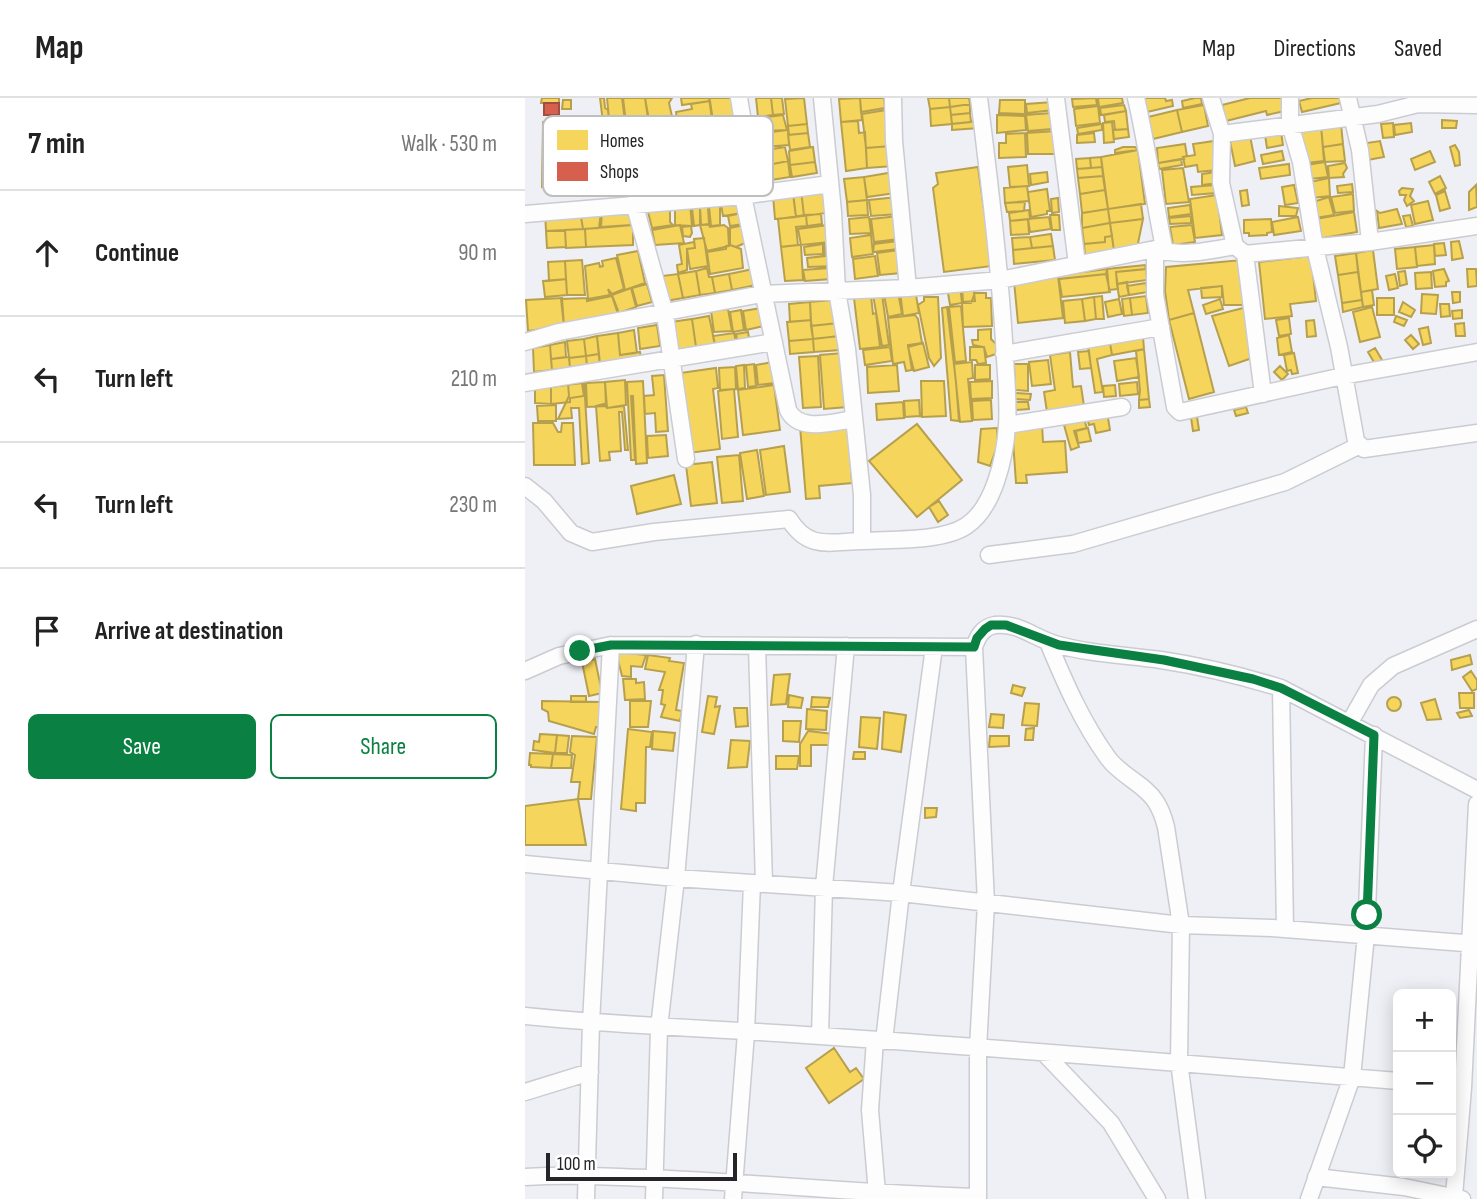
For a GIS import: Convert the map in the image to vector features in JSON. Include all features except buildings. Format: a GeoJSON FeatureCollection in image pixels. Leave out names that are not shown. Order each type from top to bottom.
{"type":"FeatureCollection","features":[{"type":"Feature","properties":{"kind":"street"},"geometry":{"type":"LineString","coordinates":[[739,98],[741,116]]}},
{"type":"Feature","properties":{"kind":"street"},"geometry":{"type":"LineString","coordinates":[[822,98],[837,291],[847,349],[862,495],[862,541]]}},
{"type":"Feature","properties":{"kind":"street"},"geometry":{"type":"LineString","coordinates":[[893,98],[894,141],[908,288]]}},
{"type":"Feature","properties":{"kind":"street"},"geometry":{"type":"LineString","coordinates":[[525,486],[544,501],[571,533],[592,542],[653,532],[789,519],[796,530],[811,542],[935,536],[966,526],[987,503],[998,476],[1007,425],[1000,280],[979,98]]}},
{"type":"Feature","properties":{"kind":"street"},"geometry":{"type":"LineString","coordinates":[[1056,98],[1077,264]]}},
{"type":"Feature","properties":{"kind":"street"},"geometry":{"type":"LineString","coordinates":[[1136,98],[1146,139],[1160,250],[1155,295],[1175,407],[1180,412],[1343,376],[1477,352]]}},
{"type":"Feature","properties":{"kind":"street"},"geometry":{"type":"LineString","coordinates":[[1211,98],[1222,134],[1221,183],[1240,250],[1263,394]]}},
{"type":"Feature","properties":{"kind":"street"},"geometry":{"type":"LineString","coordinates":[[1290,98],[1290,124],[1301,162],[1315,248],[1359,446],[1364,449],[1477,433]]}},
{"type":"Feature","properties":{"kind":"street"},"geometry":{"type":"LineString","coordinates":[[1348,98],[1360,150],[1370,242]]}},
{"type":"Feature","properties":{"kind":"street"},"geometry":{"type":"LineString","coordinates":[[1222,134],[1378,114],[1418,101],[1477,105]]}},
{"type":"Feature","properties":{"kind":"street"},"geometry":{"type":"LineString","coordinates":[[773,192],[830,184]]}},
{"type":"Feature","properties":{"kind":"street"},"geometry":{"type":"LineString","coordinates":[[525,214],[735,196]]}},
{"type":"Feature","properties":{"kind":"street"},"geometry":{"type":"LineString","coordinates":[[749,196],[762,294],[791,416],[796,422],[811,424],[854,419]]}},
{"type":"Feature","properties":{"kind":"street"},"geometry":{"type":"LineString","coordinates":[[634,203],[666,314],[686,459]]}},
{"type":"Feature","properties":{"kind":"street"},"geometry":{"type":"LineString","coordinates":[[525,341],[559,332],[762,294],[908,288],[1000,280],[1160,250],[1201,253],[1315,248],[1476,228]]}},
{"type":"Feature","properties":{"kind":"street"},"geometry":{"type":"LineString","coordinates":[[1004,354],[1161,327]]}},
{"type":"Feature","properties":{"kind":"street"},"geometry":{"type":"LineString","coordinates":[[525,383],[774,342]]}},
{"type":"Feature","properties":{"kind":"street"},"geometry":{"type":"LineString","coordinates":[[1007,425],[1122,407]]}},
{"type":"Feature","properties":{"kind":"street"},"geometry":{"type":"LineString","coordinates":[[989,555],[1073,544],[1273,485],[1359,446]]}},
{"type":"Feature","properties":{"kind":"street"},"geometry":{"type":"LineString","coordinates":[[525,1177],[587,1175],[653,1178],[734,1191],[877,1193],[895,1196],[978,1198],[978,1048],[986,903],[974,647],[977,638],[985,629],[998,624],[1016,627],[1048,642],[1076,649],[1164,660],[1253,679],[1281,688],[1477,790]]}},
{"type":"Feature","properties":{"kind":"street"},"geometry":{"type":"LineString","coordinates":[[1350,722],[1371,685],[1393,666],[1477,629]]}},
{"type":"Feature","properties":{"kind":"street"},"geometry":{"type":"LineString","coordinates":[[1048,642],[1070,694],[1095,741],[1111,762],[1158,804],[1166,827],[1181,925],[1179,1062],[1197,1199]]}},
{"type":"Feature","properties":{"kind":"street"},"geometry":{"type":"LineString","coordinates":[[653,1199],[659,1028],[676,878],[696,644]]}},
{"type":"Feature","properties":{"kind":"street"},"geometry":{"type":"LineString","coordinates":[[525,671],[559,656],[611,645],[974,647]]}},
{"type":"Feature","properties":{"kind":"street"},"geometry":{"type":"LineString","coordinates":[[586,1199],[591,1023],[611,645]]}},
{"type":"Feature","properties":{"kind":"street"},"geometry":{"type":"LineString","coordinates":[[734,1191],[758,883],[757,646]]}},
{"type":"Feature","properties":{"kind":"street"},"geometry":{"type":"LineString","coordinates":[[820,1036],[824,887],[846,646]]}},
{"type":"Feature","properties":{"kind":"street"},"geometry":{"type":"LineString","coordinates":[[877,1193],[870,1110],[934,646]]}},
{"type":"Feature","properties":{"kind":"street"},"geometry":{"type":"LineString","coordinates":[[1281,688],[1285,929]]}},
{"type":"Feature","properties":{"kind":"street"},"geometry":{"type":"LineString","coordinates":[[1309,1199],[1352,1077],[1366,935],[1374,735]]}},
{"type":"Feature","properties":{"kind":"street"},"geometry":{"type":"LineString","coordinates":[[1316,1177],[1391,1185],[1459,1197],[1473,944],[1477,804]]}},
{"type":"Feature","properties":{"kind":"street"},"geometry":{"type":"LineString","coordinates":[[525,882],[526,864],[676,878],[901,892],[1181,925],[1285,929],[1473,944]]}},
{"type":"Feature","properties":{"kind":"street"},"geometry":{"type":"LineString","coordinates":[[525,1016],[659,1028],[820,1036],[1179,1062],[1393,1081]]}},
{"type":"Feature","properties":{"kind":"street"},"geometry":{"type":"LineString","coordinates":[[1044,1054],[1111,1123],[1157,1199]]}},
{"type":"Feature","properties":{"kind":"street"},"geometry":{"type":"LineString","coordinates":[[525,1092],[590,1072]]}},
{"type":"Feature","properties":{"kind":"route"},"geometry":{"type":"LineString","coordinates":[[580,651],[611,645],[696,644],[974,647],[977,638],[985,629],[998,624],[1016,627],[1048,642],[1076,649],[1164,660],[1253,679],[1281,688],[1374,735],[1367,915]]}}]}
